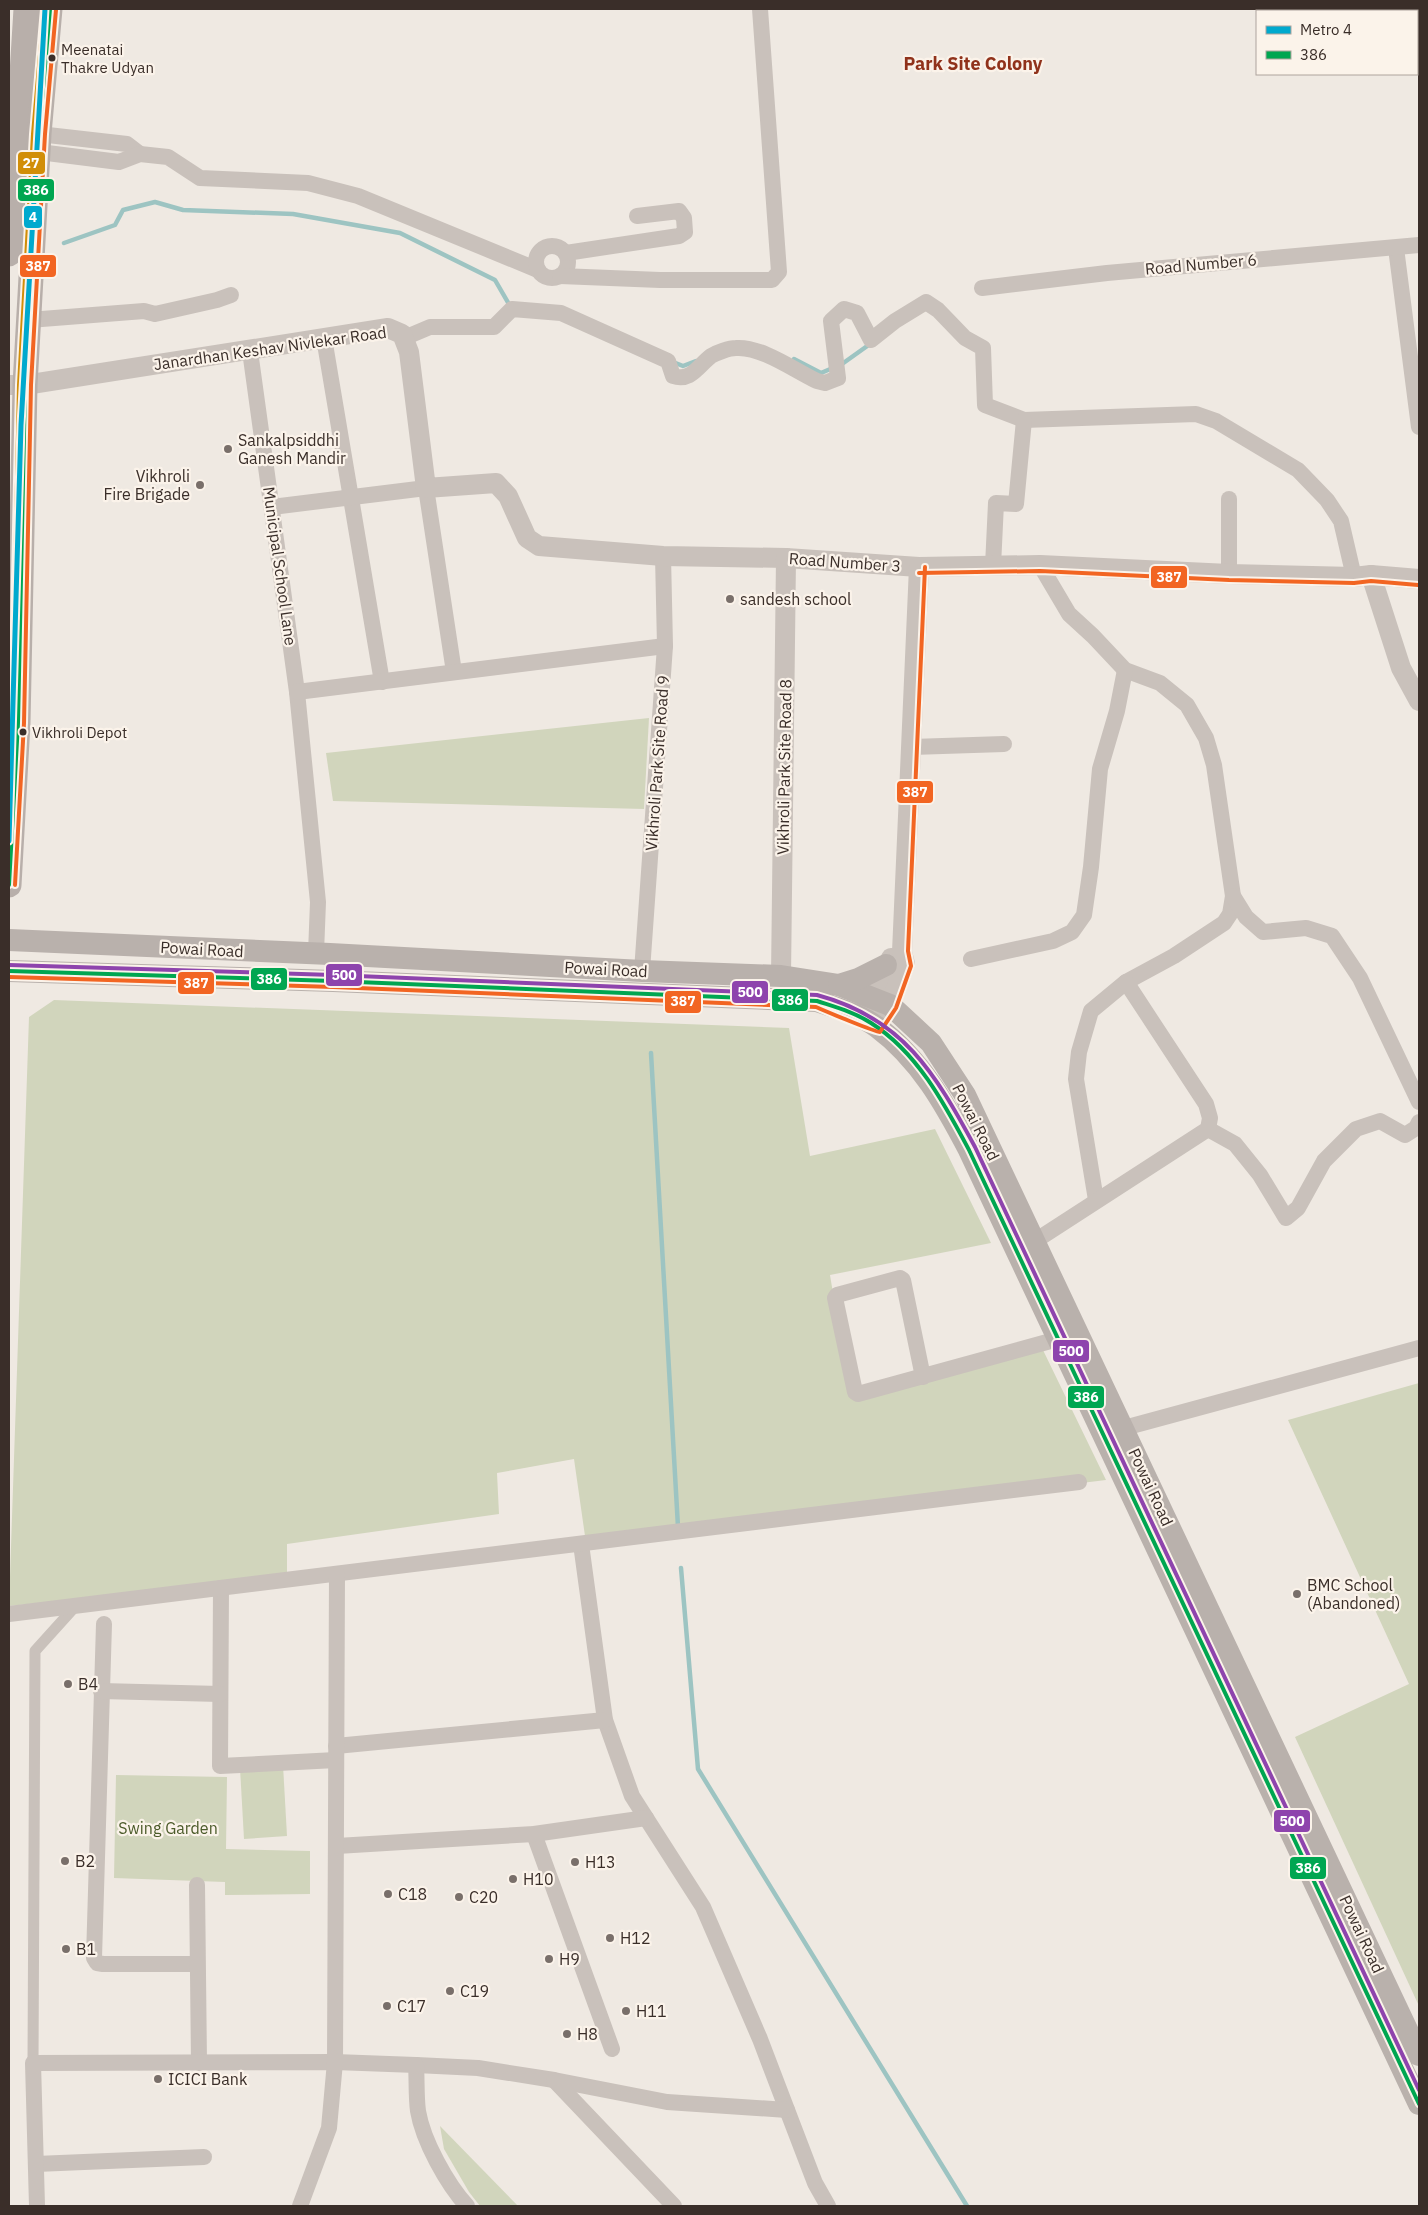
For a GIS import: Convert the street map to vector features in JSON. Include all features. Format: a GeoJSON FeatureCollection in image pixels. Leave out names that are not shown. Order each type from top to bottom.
{"type":"FeatureCollection","features":[{"type":"Feature","properties":{"kind":"main road"},"geometry":{"type":"LineString","coordinates":[[9,252],[26,9]]}},
{"type":"Feature","properties":{"kind":"main road"},"geometry":{"type":"LineString","coordinates":[[9,886],[17,385],[29,320],[39,143],[50,9]]}},
{"type":"Feature","properties":{"kind":"main road","name":"Powai Road"},"geometry":{"type":"LineString","coordinates":[[9,940],[781,976],[838,985],[880,1001],[931,1043],[965,1095],[1035,1241],[1113,1431],[1419,2104]]}},
{"type":"Feature","properties":{"kind":"main road"},"geometry":{"type":"LineString","coordinates":[[838,985],[858,979],[894,959]]}},
{"type":"Feature","properties":{"kind":"main road","name":"Powai Road"},"geometry":{"type":"LineString","coordinates":[[9,971],[333,981],[817,1001],[868,1022],[914,1060],[946,1107],[969,1150],[1058,1339],[1113,1431],[1419,2055]]}},
{"type":"Feature","properties":{"kind":"street"},"geometry":{"type":"LineString","coordinates":[[39,143],[127,144],[140,154],[168,157],[200,178],[308,183],[358,196],[538,270],[548,277],[772,280],[779,272],[760,9]]}},
{"type":"Feature","properties":{"kind":"street"},"geometry":{"type":"LineString","coordinates":[[566,254],[679,236],[685,232],[684,218],[679,212],[636,216]]}},
{"type":"Feature","properties":{"kind":"street","name":"Road Number 6"},"geometry":{"type":"LineString","coordinates":[[982,288],[1107,273],[1419,245]]}},
{"type":"Feature","properties":{"kind":"street"},"geometry":{"type":"LineString","coordinates":[[538,270],[536,258],[544,248],[556,246],[566,254],[568,265],[560,276]]}},
{"type":"Feature","properties":{"kind":"street"},"geometry":{"type":"LineString","coordinates":[[1396,248],[1419,427]]}},
{"type":"Feature","properties":{"kind":"street"},"geometry":{"type":"LineString","coordinates":[[29,320],[144,311],[155,314],[231,295]]}},
{"type":"Feature","properties":{"kind":"street"},"geometry":{"type":"LineString","coordinates":[[404,338],[430,327],[494,327],[512,309],[561,313],[668,361],[673,376],[679,378],[696,372],[711,356],[735,348],[754,349],[817,381],[825,383],[838,378],[831,321],[844,309],[857,313],[871,340],[895,321],[926,302],[938,310],[965,338],[983,348],[985,405],[1024,420],[1196,414],[1216,421],[1298,470],[1326,500],[1341,521],[1401,668],[1419,701]]}},
{"type":"Feature","properties":{"kind":"street","name":"Janardhan Keshav Nivlekar Road"},"geometry":{"type":"LineString","coordinates":[[17,385],[250,351],[388,328],[402,334],[409,352],[426,488]]}},
{"type":"Feature","properties":{"kind":"street"},"geometry":{"type":"LineString","coordinates":[[324,338],[382,682]]}},
{"type":"Feature","properties":{"kind":"street","name":"Municipal School Lane"},"geometry":{"type":"LineString","coordinates":[[250,351],[297,692],[318,902],[316,953]]}},
{"type":"Feature","properties":{"kind":"street"},"geometry":{"type":"LineString","coordinates":[[993,566],[996,503],[1016,504],[1024,420]]}},
{"type":"Feature","properties":{"kind":"street"},"geometry":{"type":"LineString","coordinates":[[272,507],[426,488],[496,483],[508,496],[527,538],[539,546],[663,556]]}},
{"type":"Feature","properties":{"kind":"street"},"geometry":{"type":"LineString","coordinates":[[426,488],[454,672]]}},
{"type":"Feature","properties":{"kind":"street"},"geometry":{"type":"LineString","coordinates":[[1228,574],[1229,499]]}},
{"type":"Feature","properties":{"kind":"street","name":"Road Number 3"},"geometry":{"type":"LineString","coordinates":[[663,556],[786,558],[919,567],[1040,565],[1228,574],[1363,576],[1419,579]]}},
{"type":"Feature","properties":{"kind":"street","name":"Vikhroli Park Site Road 9"},"geometry":{"type":"LineString","coordinates":[[642,971],[665,646],[663,556]]}},
{"type":"Feature","properties":{"kind":"street","name":"Vikhroli Park Site Road 8"},"geometry":{"type":"LineString","coordinates":[[781,976],[786,558]]}},
{"type":"Feature","properties":{"kind":"street"},"geometry":{"type":"LineString","coordinates":[[1040,565],[1069,614],[1125,670],[1160,683],[1186,705],[1206,738],[1214,765],[1233,896],[1230,914],[1224,923],[1174,956],[1126,982],[1091,1011],[1080,1052],[1076,1079],[1096,1200]]}},
{"type":"Feature","properties":{"kind":"street"},"geometry":{"type":"LineString","coordinates":[[868,1022],[880,1001],[894,959],[912,747],[919,567]]}},
{"type":"Feature","properties":{"kind":"street"},"geometry":{"type":"LineString","coordinates":[[297,692],[665,646]]}},
{"type":"Feature","properties":{"kind":"street"},"geometry":{"type":"LineString","coordinates":[[972,959],[1053,940],[1072,932],[1084,915],[1091,867],[1100,770],[1117,711],[1125,670]]}},
{"type":"Feature","properties":{"kind":"street"},"geometry":{"type":"LineString","coordinates":[[912,747],[1004,744]]}},
{"type":"Feature","properties":{"kind":"street"},"geometry":{"type":"LineString","coordinates":[[1233,896],[1246,917],[1262,932],[1306,928],[1332,936],[1360,978],[1419,1102]]}},
{"type":"Feature","properties":{"kind":"street"},"geometry":{"type":"LineString","coordinates":[[1035,1241],[1208,1129],[1210,1118],[1206,1104],[1126,982]]}},
{"type":"Feature","properties":{"kind":"street"},"geometry":{"type":"LineString","coordinates":[[1208,1129],[1235,1144],[1260,1175],[1286,1218],[1298,1208],[1324,1161],[1356,1128],[1380,1121],[1405,1135],[1416,1128],[1419,1122]]}},
{"type":"Feature","properties":{"kind":"street"},"geometry":{"type":"LineString","coordinates":[[923,1378],[903,1280],[900,1278],[837,1294],[836,1298],[856,1393],[923,1378],[1058,1339]]}},
{"type":"Feature","properties":{"kind":"street"},"geometry":{"type":"LineString","coordinates":[[1113,1431],[1419,1348]]}},
{"type":"Feature","properties":{"kind":"street"},"geometry":{"type":"LineString","coordinates":[[9,1614],[1079,1482]]}},
{"type":"Feature","properties":{"kind":"street"},"geometry":{"type":"LineString","coordinates":[[582,1544],[605,1720],[632,1796],[703,1907],[760,2039],[815,2183],[828,2206]]}},
{"type":"Feature","properties":{"kind":"street"},"geometry":{"type":"LineString","coordinates":[[300,2206],[329,2128],[335,2062],[337,1574]]}},
{"type":"Feature","properties":{"kind":"street"},"geometry":{"type":"LineString","coordinates":[[222,1588],[220,1766],[605,1720]]}},
{"type":"Feature","properties":{"kind":"street"},"geometry":{"type":"LineString","coordinates":[[37,2206],[33,2063],[35,1652],[72,1610]]}},
{"type":"Feature","properties":{"kind":"street"},"geometry":{"type":"LineString","coordinates":[[104,1624],[94,1958],[98,1963],[103,1964],[198,1964]]}},
{"type":"Feature","properties":{"kind":"street"},"geometry":{"type":"LineString","coordinates":[[101,1691],[220,1694]]}},
{"type":"Feature","properties":{"kind":"street"},"geometry":{"type":"LineString","coordinates":[[337,1846],[534,1834],[646,1818]]}},
{"type":"Feature","properties":{"kind":"street"},"geometry":{"type":"LineString","coordinates":[[534,1834],[612,2049]]}},
{"type":"Feature","properties":{"kind":"street"},"geometry":{"type":"LineString","coordinates":[[197,1885],[199,2063]]}},
{"type":"Feature","properties":{"kind":"street"},"geometry":{"type":"LineString","coordinates":[[33,2063],[335,2062],[478,2068],[554,2080],[667,2102],[787,2110]]}},
{"type":"Feature","properties":{"kind":"street"},"geometry":{"type":"LineString","coordinates":[[416,2065],[418,2113],[435,2160],[456,2194],[467,2206]]}},
{"type":"Feature","properties":{"kind":"street"},"geometry":{"type":"LineString","coordinates":[[554,2080],[674,2206]]}},
{"type":"Feature","properties":{"kind":"street"},"geometry":{"type":"LineString","coordinates":[[36,2164],[204,2157]]}},
{"type":"Feature","properties":{"kind":"green space"},"geometry":{"type":"Polygon","coordinates":[[[649,718],[644,809],[333,801],[326,753],[649,718]]]}},
{"type":"Feature","properties":{"kind":"green space"},"geometry":{"type":"Polygon","coordinates":[[[54,1000],[789,1028],[810,1156],[935,1129],[991,1243],[830,1275],[849,1390],[1042,1348],[1106,1480],[586,1543],[574,1459],[497,1473],[499,1514],[287,1544],[287,1578],[9,1606],[29,1017],[54,1000]]]}},
{"type":"Feature","properties":{"kind":"green space"},"geometry":{"type":"Polygon","coordinates":[[[1419,1383],[1419,2006],[1295,1737],[1409,1684],[1288,1420],[1419,1383]]]}},
{"type":"Feature","properties":{"kind":"green space"},"geometry":{"type":"Polygon","coordinates":[[[283,1765],[287,1836],[244,1839],[240,1768],[283,1765]]]}},
{"type":"Feature","properties":{"kind":"green space","name":"Swing Garden"},"geometry":{"type":"Polygon","coordinates":[[[116,1775],[227,1777],[226,1849],[310,1851],[310,1894],[225,1895],[225,1882],[114,1878],[116,1775]]]}},
{"type":"Feature","properties":{"kind":"green space"},"geometry":{"type":"Polygon","coordinates":[[[440,2126],[518,2206],[480,2206],[469,2192],[444,2149],[440,2126]]]}},
{"type":"Feature","properties":{"kind":"waterway"},"geometry":{"type":"LineString","coordinates":[[64,243],[115,225],[123,210],[155,202],[183,210],[293,214],[400,233],[495,280],[510,306]]}},
{"type":"Feature","properties":{"kind":"waterway"},"geometry":{"type":"LineString","coordinates":[[794,359],[821,373],[842,364],[870,344]]}},
{"type":"Feature","properties":{"kind":"waterway"},"geometry":{"type":"LineString","coordinates":[[673,362],[683,366],[696,361]]}},
{"type":"Feature","properties":{"kind":"waterway"},"geometry":{"type":"LineString","coordinates":[[651,1053],[678,1527]]}},
{"type":"Feature","properties":{"kind":"waterway"},"geometry":{"type":"LineString","coordinates":[[681,1568],[698,1769],[967,2206]]}},
{"type":"Feature","properties":{"kind":"metro line","name":"4"},"geometry":{"type":"LineString","coordinates":[[9,841],[21,425],[45,9]]}},
{"type":"Feature","properties":{"kind":"transit line","name":"27"},"geometry":{"type":"LineString","coordinates":[[9,777],[12,723],[19,385],[33,134],[44,9]]}},
{"type":"Feature","properties":{"kind":"transit line","name":"386"},"geometry":{"type":"LineString","coordinates":[[9,885],[18,723],[25,385],[39,134],[50,9]]}},
{"type":"Feature","properties":{"kind":"transit line","name":"387"},"geometry":{"type":"LineString","coordinates":[[15,885],[24,723],[31,385],[45,134],[56,10]]}},
{"type":"Feature","properties":{"kind":"transit line","name":"387"},"geometry":{"type":"LineString","coordinates":[[9,977],[333,987],[816,1007],[880,1032],[896,1008],[911,966],[908,951],[925,567]]}},
{"type":"Feature","properties":{"kind":"transit line","name":"387"},"geometry":{"type":"LineString","coordinates":[[919,573],[1040,571],[1229,580],[1354,583],[1371,581],[1418,585]]}},
{"type":"Feature","properties":{"kind":"transit line","name":"500"},"geometry":{"type":"LineString","coordinates":[[9,965],[333,975],[817,995],[847,1005],[872,1018],[894,1034],[930,1072],[946,1095],[975,1147],[1419,2090]]}},
{"type":"Feature","properties":{"kind":"transit line","name":"386"},"geometry":{"type":"LineString","coordinates":[[9,971],[333,981],[817,1001],[858,1016],[887,1035],[902,1048],[928,1080],[950,1114],[969,1150],[1419,2104]]}},
{"type":"Feature","properties":{"kind":"place","name":"Meenatai Thakre Udyan"},"geometry":{"type":"Point","coordinates":[52,58]}},
{"type":"Feature","properties":{"kind":"place","name":"Sankalpsiddhi Ganesh Mandir"},"geometry":{"type":"Point","coordinates":[228,449]}},
{"type":"Feature","properties":{"kind":"place","name":"Vikhroli Fire Brigade"},"geometry":{"type":"Point","coordinates":[200,485]}},
{"type":"Feature","properties":{"kind":"place","name":"sandesh school"},"geometry":{"type":"Point","coordinates":[730,599]}},
{"type":"Feature","properties":{"kind":"place","name":"Vikhroli Depot"},"geometry":{"type":"Point","coordinates":[23,732]}},
{"type":"Feature","properties":{"kind":"place","name":"BMC School (Abandoned)"},"geometry":{"type":"Point","coordinates":[1297,1594]}},
{"type":"Feature","properties":{"kind":"place","name":"B4"},"geometry":{"type":"Point","coordinates":[68,1684]}},
{"type":"Feature","properties":{"kind":"place","name":"B2"},"geometry":{"type":"Point","coordinates":[65,1861]}},
{"type":"Feature","properties":{"kind":"place","name":"H13"},"geometry":{"type":"Point","coordinates":[575,1862]}},
{"type":"Feature","properties":{"kind":"place","name":"H10"},"geometry":{"type":"Point","coordinates":[513,1879]}},
{"type":"Feature","properties":{"kind":"place","name":"C18"},"geometry":{"type":"Point","coordinates":[388,1894]}},
{"type":"Feature","properties":{"kind":"place","name":"C20"},"geometry":{"type":"Point","coordinates":[459,1897]}},
{"type":"Feature","properties":{"kind":"place","name":"H12"},"geometry":{"type":"Point","coordinates":[610,1938]}},
{"type":"Feature","properties":{"kind":"place","name":"B1"},"geometry":{"type":"Point","coordinates":[66,1949]}},
{"type":"Feature","properties":{"kind":"place","name":"H9"},"geometry":{"type":"Point","coordinates":[549,1959]}},
{"type":"Feature","properties":{"kind":"place","name":"C19"},"geometry":{"type":"Point","coordinates":[450,1991]}},
{"type":"Feature","properties":{"kind":"place","name":"C17"},"geometry":{"type":"Point","coordinates":[387,2006]}},
{"type":"Feature","properties":{"kind":"place","name":"H11"},"geometry":{"type":"Point","coordinates":[626,2011]}},
{"type":"Feature","properties":{"kind":"place","name":"H8"},"geometry":{"type":"Point","coordinates":[567,2034]}},
{"type":"Feature","properties":{"kind":"place","name":"ICICI Bank"},"geometry":{"type":"Point","coordinates":[158,2079]}},
{"type":"Feature","properties":{"kind":"district","name":"Park Site Colony"},"geometry":{"type":"Point","coordinates":[973,63]}}]}
